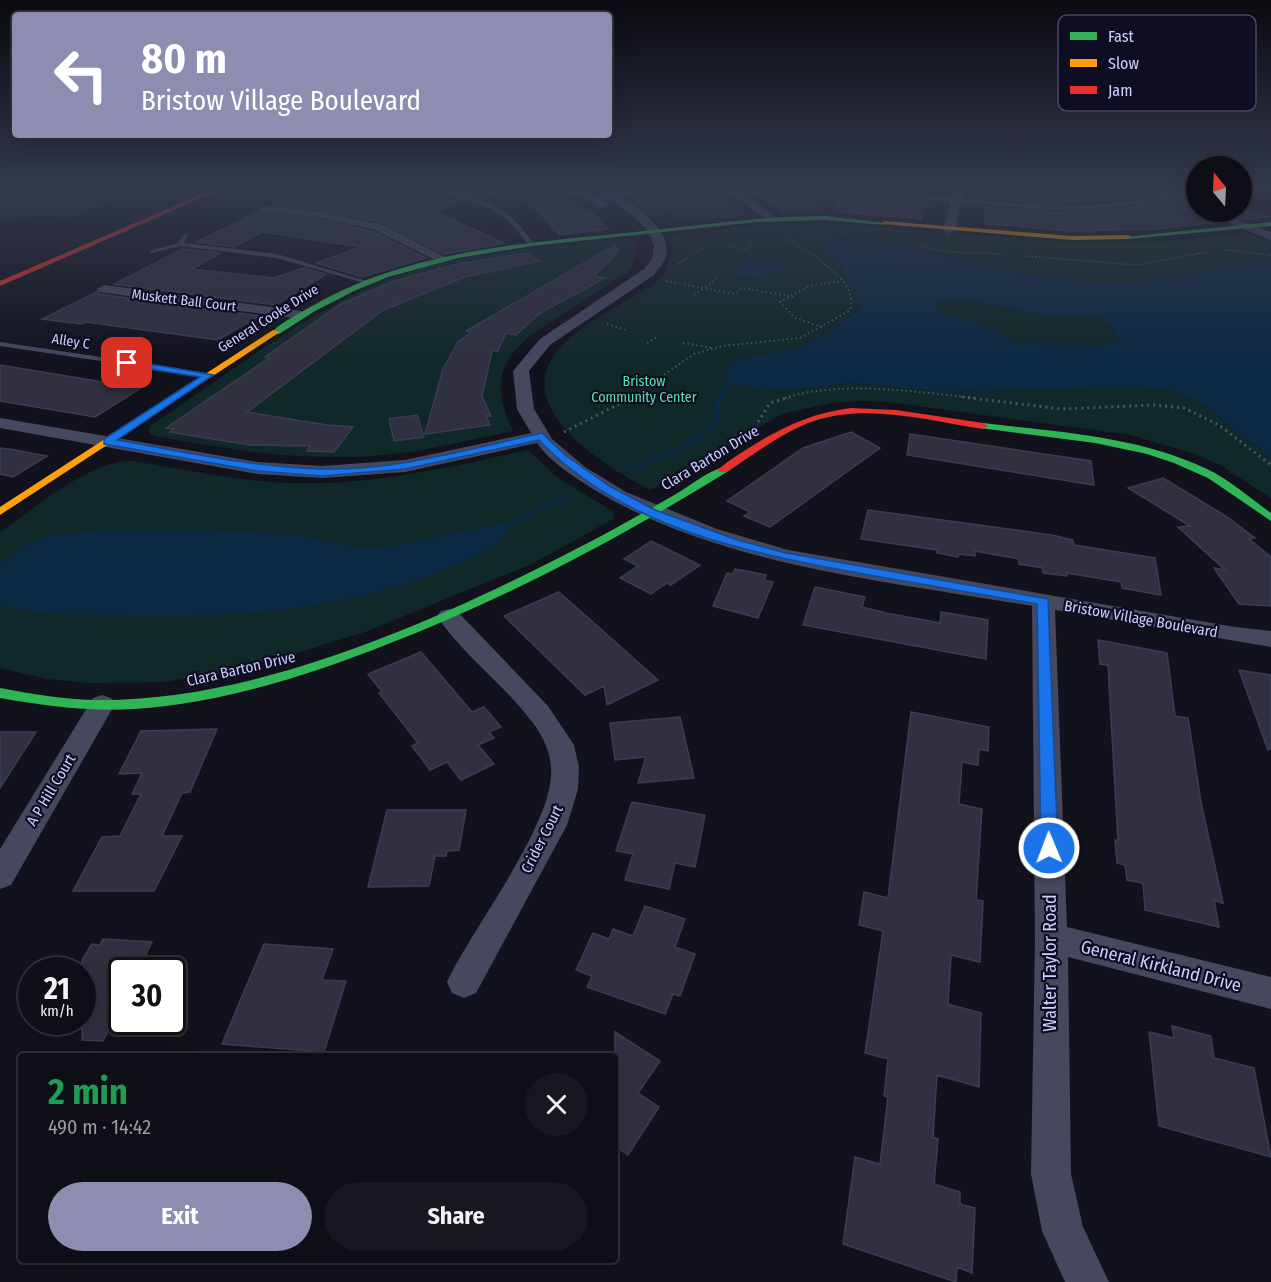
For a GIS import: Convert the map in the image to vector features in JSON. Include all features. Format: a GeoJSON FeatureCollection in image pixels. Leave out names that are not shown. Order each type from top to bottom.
{"type":"FeatureCollection","features":[{"type":"Feature","properties":{"kind":"main road"},"geometry":{"type":"LineString","coordinates":[[0,271],[60,246]]}},
{"type":"Feature","properties":{"kind":"main road"},"geometry":{"type":"LineString","coordinates":[[0,284],[88,246]]}},
{"type":"Feature","properties":{"kind":"main road","name":"General Cooke Drive"},"geometry":{"type":"LineString","coordinates":[[0,512],[301,315],[367,282],[443,259],[521,246]]}},
{"type":"Feature","properties":{"kind":"main road","name":"Clara Barton Drive"},"geometry":{"type":"LineString","coordinates":[[0,693],[53,702],[102,704],[181,699],[276,680],[449,616],[559,565],[802,422],[823,415],[860,411],[901,414],[1150,451],[1179,460],[1211,475],[1271,518]]}},
{"type":"Feature","properties":{"kind":"street"},"geometry":{"type":"LineString","coordinates":[[417,246],[443,259]]}},
{"type":"Feature","properties":{"kind":"street"},"geometry":{"type":"LineString","coordinates":[[633,284],[645,263],[643,246]]}},
{"type":"Feature","properties":{"kind":"street","name":"Bristow Village Boulevard"},"geometry":{"type":"LineString","coordinates":[[661,246],[659,263],[633,284],[550,338],[525,365],[520,383],[522,397],[544,439],[582,474],[651,512],[733,543],[786,556],[1271,639]]}},
{"type":"Feature","properties":{"kind":"street","name":"Muskett Ball Court"},"geometry":{"type":"LineString","coordinates":[[104,289],[301,315]]}},
{"type":"Feature","properties":{"kind":"street"},"geometry":{"type":"LineString","coordinates":[[0,423],[258,468],[322,472],[405,466],[544,439]]}},
{"type":"Feature","properties":{"kind":"street","name":"Walter Taylor Road"},"geometry":{"type":"LineString","coordinates":[[1043,601],[1051,938],[1051,1174],[1063,1231],[1087,1282]]}},
{"type":"Feature","properties":{"kind":"street","name":"Crider Court"},"geometry":{"type":"LineString","coordinates":[[449,616],[539,712],[560,745],[565,767],[564,789],[555,818],[464,982]]}},
{"type":"Feature","properties":{"kind":"street","name":"A P Hill Court"},"geometry":{"type":"LineString","coordinates":[[0,876],[102,704]]}},
{"type":"Feature","properties":{"kind":"street","name":"General Kirkland Drive"},"geometry":{"type":"LineString","coordinates":[[1051,938],[1271,993]]}},
{"type":"Feature","properties":{"kind":"lane"},"geometry":{"type":"LineString","coordinates":[[152,251],[173,246]]}},
{"type":"Feature","properties":{"kind":"lane"},"geometry":{"type":"LineString","coordinates":[[195,246],[277,256],[367,282]]}},
{"type":"Feature","properties":{"kind":"lane","name":"Alley C"},"geometry":{"type":"LineString","coordinates":[[0,344],[208,375]]}},
{"type":"Feature","properties":{"kind":"path"},"geometry":{"type":"LineString","coordinates":[[544,439],[621,405],[693,354],[713,348],[792,340],[822,327],[849,311],[852,305],[847,286],[826,265],[798,246]]}},
{"type":"Feature","properties":{"kind":"path"},"geometry":{"type":"LineString","coordinates":[[917,246],[952,252],[1008,254]]}},
{"type":"Feature","properties":{"kind":"path"},"geometry":{"type":"LineString","coordinates":[[1222,250],[1271,255]]}},
{"type":"Feature","properties":{"kind":"path"},"geometry":{"type":"LineString","coordinates":[[1019,255],[1136,265],[1215,251]]}},
{"type":"Feature","properties":{"kind":"path"},"geometry":{"type":"LineString","coordinates":[[694,295],[717,279]]}},
{"type":"Feature","properties":{"kind":"path"},"geometry":{"type":"LineString","coordinates":[[661,281],[735,294],[742,288],[795,297]]}},
{"type":"Feature","properties":{"kind":"path"},"geometry":{"type":"LineString","coordinates":[[822,327],[795,318],[780,302],[794,290],[808,285],[842,281]]}},
{"type":"Feature","properties":{"kind":"path"},"geometry":{"type":"LineString","coordinates":[[647,343],[658,336]]}},
{"type":"Feature","properties":{"kind":"path"},"geometry":{"type":"LineString","coordinates":[[682,343],[713,348]]}},
{"type":"Feature","properties":{"kind":"green space"},"geometry":{"type":"Polygon","coordinates":[[[554,246],[635,246],[636,254],[634,263],[628,272],[538,330],[514,352],[502,374],[501,387],[506,415],[513,431],[432,448],[353,457],[295,456],[239,450],[153,436],[149,432],[150,426],[273,342],[338,303],[370,287],[429,266],[514,250],[554,246]]]}},
{"type":"Feature","properties":{"kind":"green space","name":"Bristow Community Center"},"geometry":{"type":"Polygon","coordinates":[[[673,246],[828,246],[825,248],[831,259],[841,264],[842,270],[861,298],[859,309],[835,328],[808,344],[790,350],[729,362],[728,383],[760,390],[797,389],[852,383],[945,392],[1126,387],[1166,389],[1192,399],[1209,409],[1271,458],[1271,498],[1220,465],[1192,453],[1131,435],[888,402],[860,401],[831,403],[782,414],[651,490],[611,467],[570,434],[554,415],[546,394],[546,373],[557,351],[577,333],[656,283],[666,272],[673,246]]]}},
{"type":"Feature","properties":{"kind":"green space","name":"Bristow Community Center"},"geometry":{"type":"Polygon","coordinates":[[[900,246],[1271,246],[1271,263],[1250,264],[1131,284],[1097,284],[1021,274],[900,246]]]}},
{"type":"Feature","properties":{"kind":"green space"},"geometry":{"type":"Polygon","coordinates":[[[972,302],[1053,317],[1097,317],[1109,324],[1120,340],[1109,345],[1019,344],[979,324],[945,315],[938,309],[936,303],[972,302]]]}},
{"type":"Feature","properties":{"kind":"green space"},"geometry":{"type":"Polygon","coordinates":[[[528,450],[558,478],[614,512],[613,519],[534,563],[365,632],[244,669],[164,682],[87,683],[48,679],[0,668],[0,532],[46,498],[99,468],[117,462],[133,461],[249,480],[288,483],[349,482],[409,474],[528,450]]]}},
{"type":"Feature","properties":{"kind":"water"},"geometry":{"type":"Polygon","coordinates":[[[828,246],[900,246],[1021,274],[1097,284],[1131,284],[1250,264],[1271,263],[1271,458],[1209,409],[1192,399],[1166,389],[1126,387],[945,392],[852,383],[797,389],[760,390],[728,383],[725,371],[729,362],[790,350],[808,344],[836,328],[859,309],[861,298],[845,275],[841,264],[824,251],[828,246]],[[972,302],[937,303],[938,309],[946,315],[979,324],[1019,344],[1109,345],[1120,340],[1109,324],[1097,317],[1053,317],[972,302]]]}},
{"type":"Feature","properties":{"kind":"water"},"geometry":{"type":"Polygon","coordinates":[[[749,257],[786,264],[766,280],[728,273],[749,257]]]}},
{"type":"Feature","properties":{"kind":"water"},"geometry":{"type":"Polygon","coordinates":[[[513,521],[510,529],[499,541],[462,562],[420,579],[332,602],[286,609],[195,616],[51,614],[25,611],[0,604],[0,564],[23,547],[44,537],[110,529],[241,531],[300,536],[353,547],[383,548],[513,521]]]}},
{"type":"Feature","properties":{"kind":"building"},"geometry":{"type":"Polygon","coordinates":[[[353,246],[402,246],[426,258],[362,277],[316,263],[361,247],[353,246]]]}},
{"type":"Feature","properties":{"kind":"building"},"geometry":{"type":"Polygon","coordinates":[[[428,246],[489,246],[444,254],[428,246]]]}},
{"type":"Feature","properties":{"kind":"building"},"geometry":{"type":"Polygon","coordinates":[[[614,246],[619,251],[594,276],[605,278],[540,313],[516,335],[506,333],[498,351],[492,351],[482,396],[491,416],[486,416],[490,425],[425,434],[443,369],[458,342],[471,332],[466,331],[614,246]]]}},
{"type":"Feature","properties":{"kind":"building"},"geometry":{"type":"Polygon","coordinates":[[[183,249],[221,253],[192,269],[274,278],[303,268],[326,274],[276,305],[114,284],[183,249]]]}},
{"type":"Feature","properties":{"kind":"building"},"geometry":{"type":"Polygon","coordinates":[[[525,253],[540,261],[465,277],[383,310],[247,412],[353,427],[334,452],[307,451],[310,446],[250,445],[170,432],[174,429],[166,428],[269,358],[265,357],[341,304],[394,281],[458,264],[525,253]]]}},
{"type":"Feature","properties":{"kind":"building"},"geometry":{"type":"Polygon","coordinates":[[[97,292],[259,316],[218,340],[86,322],[81,324],[42,319],[97,292]]]}},
{"type":"Feature","properties":{"kind":"building"},"geometry":{"type":"Polygon","coordinates":[[[0,365],[141,388],[95,417],[0,401],[0,365]]]}},
{"type":"Feature","properties":{"kind":"building"},"geometry":{"type":"Polygon","coordinates":[[[417,415],[424,437],[394,441],[389,419],[417,415]]]}},
{"type":"Feature","properties":{"kind":"building"},"geometry":{"type":"Polygon","coordinates":[[[851,432],[880,448],[770,527],[744,516],[750,512],[727,501],[803,448],[851,432]]]}},
{"type":"Feature","properties":{"kind":"building"},"geometry":{"type":"Polygon","coordinates":[[[910,434],[1091,461],[1094,485],[907,455],[910,434]]]}},
{"type":"Feature","properties":{"kind":"building"},"geometry":{"type":"Polygon","coordinates":[[[0,448],[47,456],[13,477],[0,474],[0,448]]]}},
{"type":"Feature","properties":{"kind":"building"},"geometry":{"type":"Polygon","coordinates":[[[1163,478],[1229,518],[1255,538],[1249,539],[1271,557],[1271,606],[1239,604],[1214,568],[1225,570],[1178,527],[1190,526],[1128,488],[1163,478]]]}},
{"type":"Feature","properties":{"kind":"building"},"geometry":{"type":"Polygon","coordinates":[[[868,510],[1052,535],[1073,540],[1074,545],[1155,558],[1161,595],[1122,588],[1121,582],[1067,573],[1067,576],[1043,573],[1043,568],[1019,564],[1019,559],[975,551],[975,556],[959,554],[958,557],[937,553],[937,550],[861,539],[868,510]]]}},
{"type":"Feature","properties":{"kind":"building"},"geometry":{"type":"Polygon","coordinates":[[[651,541],[700,565],[671,585],[667,583],[651,594],[620,578],[638,566],[624,559],[651,541]]]}},
{"type":"Feature","properties":{"kind":"building"},"geometry":{"type":"Polygon","coordinates":[[[735,569],[766,575],[764,580],[773,582],[758,618],[713,606],[727,573],[733,574],[735,569]]]}},
{"type":"Feature","properties":{"kind":"building"},"geometry":{"type":"Polygon","coordinates":[[[815,587],[865,597],[862,607],[886,613],[940,623],[941,612],[988,620],[986,659],[803,625],[815,587]]]}},
{"type":"Feature","properties":{"kind":"building"},"geometry":{"type":"Polygon","coordinates":[[[559,592],[658,680],[607,705],[604,686],[585,695],[504,616],[559,592]]]}},
{"type":"Feature","properties":{"kind":"building"},"geometry":{"type":"Polygon","coordinates":[[[1098,640],[1167,653],[1175,716],[1188,718],[1201,802],[1223,903],[1214,900],[1219,927],[1145,910],[1143,883],[1127,880],[1125,865],[1117,863],[1115,840],[1118,841],[1108,665],[1100,664],[1098,640]]]}},
{"type":"Feature","properties":{"kind":"building"},"geometry":{"type":"Polygon","coordinates":[[[421,652],[472,712],[484,707],[501,727],[489,732],[494,738],[478,745],[494,764],[461,780],[447,762],[430,770],[412,746],[418,743],[379,693],[382,692],[368,674],[421,652]]]}},
{"type":"Feature","properties":{"kind":"building"},"geometry":{"type":"Polygon","coordinates":[[[1239,670],[1271,675],[1271,749],[1268,750],[1239,670]]]}},
{"type":"Feature","properties":{"kind":"building"},"geometry":{"type":"Polygon","coordinates":[[[911,712],[989,727],[988,751],[979,749],[978,765],[962,762],[959,804],[982,809],[976,900],[983,901],[980,962],[951,955],[948,1004],[981,1013],[979,1087],[937,1075],[933,1137],[938,1139],[934,1184],[960,1192],[960,1204],[975,1208],[972,1273],[957,1267],[956,1282],[843,1244],[855,1157],[880,1164],[888,1097],[884,1096],[888,1059],[865,1053],[883,931],[859,925],[864,892],[888,898],[911,712]]]}},
{"type":"Feature","properties":{"kind":"building"},"geometry":{"type":"Polygon","coordinates":[[[680,717],[694,778],[638,783],[646,757],[615,760],[610,723],[680,717]]]}},
{"type":"Feature","properties":{"kind":"building"},"geometry":{"type":"Polygon","coordinates":[[[217,729],[190,792],[182,793],[162,836],[182,836],[154,891],[73,891],[102,837],[120,836],[141,794],[132,794],[142,773],[119,774],[141,731],[217,729]]]}},
{"type":"Feature","properties":{"kind":"building"},"geometry":{"type":"Polygon","coordinates":[[[0,732],[36,732],[0,788],[0,732]]]}},
{"type":"Feature","properties":{"kind":"building"},"geometry":{"type":"Polygon","coordinates":[[[632,802],[705,815],[695,867],[675,863],[669,889],[625,880],[633,854],[616,851],[632,802]]]}},
{"type":"Feature","properties":{"kind":"building"},"geometry":{"type":"Polygon","coordinates":[[[387,810],[466,810],[459,850],[447,851],[446,856],[435,856],[429,886],[368,887],[387,810]]]}},
{"type":"Feature","properties":{"kind":"building"},"geometry":{"type":"Polygon","coordinates":[[[645,906],[685,919],[675,947],[695,954],[680,996],[673,994],[665,1014],[587,987],[592,976],[576,970],[593,933],[609,939],[613,929],[633,936],[645,906]]]}},
{"type":"Feature","properties":{"kind":"building"},"geometry":{"type":"Polygon","coordinates":[[[103,939],[152,942],[144,957],[108,957],[108,1032],[103,1041],[82,1040],[82,1035],[96,1035],[96,957],[84,957],[92,944],[100,945],[103,939]]]}},
{"type":"Feature","properties":{"kind":"building"},"geometry":{"type":"Polygon","coordinates":[[[264,944],[333,949],[322,980],[346,981],[324,1052],[222,1044],[264,944]]]}},
{"type":"Feature","properties":{"kind":"building"},"geometry":{"type":"Polygon","coordinates":[[[1172,1026],[1211,1036],[1214,1058],[1254,1068],[1271,1157],[1159,1126],[1149,1032],[1174,1038],[1172,1026]]]}},
{"type":"Feature","properties":{"kind":"building"},"geometry":{"type":"Polygon","coordinates":[[[615,1032],[660,1061],[638,1093],[659,1107],[628,1155],[618,1148],[618,1053],[615,1053],[615,1032]]]}},
{"type":"Feature","properties":{"kind":"waterway"},"geometry":{"type":"LineString","coordinates":[[630,470],[692,443],[710,429],[717,421],[717,404],[728,383]]}},
{"type":"Feature","properties":{"kind":"waterway"},"geometry":{"type":"LineString","coordinates":[[513,521],[569,496]]}},
{"type":"Feature","properties":{"kind":"traffic: fast"},"geometry":{"type":"LineString","coordinates":[[276,332],[331,299],[386,275],[421,264],[518,246]]}},
{"type":"Feature","properties":{"kind":"traffic: fast"},"geometry":{"type":"LineString","coordinates":[[983,426],[1095,440],[1177,460],[1212,476],[1271,518]]}},
{"type":"Feature","properties":{"kind":"traffic: fast"},"geometry":{"type":"LineString","coordinates":[[0,693],[74,704],[134,704],[169,701],[238,688],[305,669],[418,628],[508,588],[638,521],[723,470]]}},
{"type":"Feature","properties":{"kind":"traffic: slow"},"geometry":{"type":"LineString","coordinates":[[0,512],[276,332]]}},
{"type":"Feature","properties":{"kind":"traffic: jam"},"geometry":{"type":"LineString","coordinates":[[0,284],[88,246]]}},
{"type":"Feature","properties":{"kind":"traffic: jam"},"geometry":{"type":"LineString","coordinates":[[723,470],[787,429],[829,414],[873,411],[983,426]]}},
{"type":"Feature","properties":{"kind":"route"},"geometry":{"type":"LineString","coordinates":[[127,363],[208,375],[108,442],[258,468],[322,472],[362,471],[405,466],[542,436],[561,457],[582,474],[607,489],[651,512],[733,543],[786,556],[1043,601],[1049,848]]}}]}
